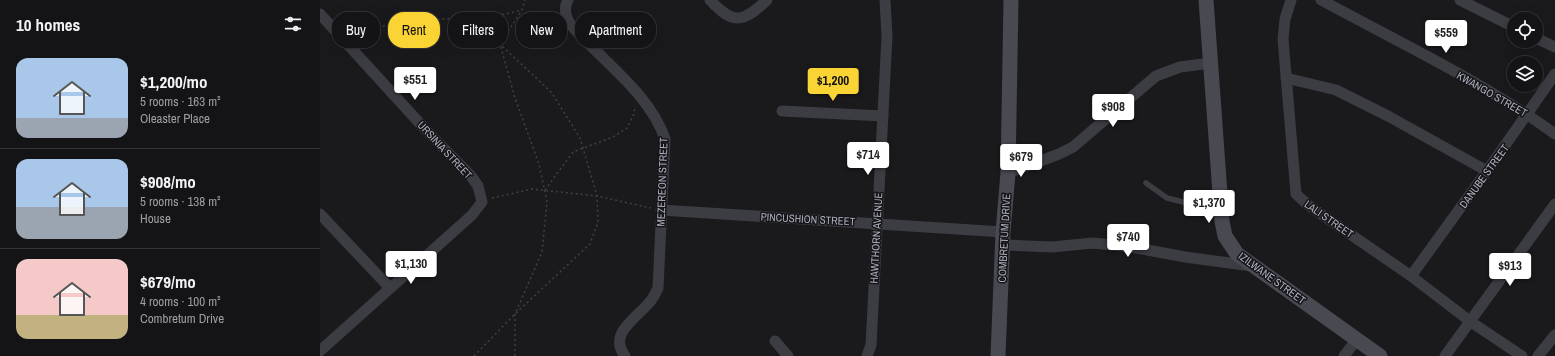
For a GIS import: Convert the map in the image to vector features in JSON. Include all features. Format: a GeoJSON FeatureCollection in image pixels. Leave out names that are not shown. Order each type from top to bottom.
{"type":"FeatureCollection","features":[{"type":"Feature","properties":{"kind":"street"},"geometry":{"type":"LineString","coordinates":[[710,0],[721,12],[733,19],[747,16],[755,12],[767,0]]}},
{"type":"Feature","properties":{"kind":"street","name":"HAWTHORN AVENUE"},"geometry":{"type":"LineString","coordinates":[[867,356],[870,345],[887,36],[885,0]]}},
{"type":"Feature","properties":{"kind":"street","name":"COMBRETUM DRIVE"},"geometry":{"type":"LineString","coordinates":[[998,356],[1003,238],[1008,173],[1012,0]]}},
{"type":"Feature","properties":{"kind":"street","name":"IZILWANE STREET"},"geometry":{"type":"LineString","coordinates":[[1206,0],[1225,236],[1230,246],[1237,254],[1380,356]]}},
{"type":"Feature","properties":{"kind":"street","name":"LALI STREET"},"geometry":{"type":"LineString","coordinates":[[1290,0],[1283,28],[1296,194],[1308,205],[1411,276],[1470,322],[1522,356]]}},
{"type":"Feature","properties":{"kind":"street","name":"KWANGO STREET"},"geometry":{"type":"LineString","coordinates":[[1321,0],[1498,96],[1528,114],[1555,134]]}},
{"type":"Feature","properties":{"kind":"street"},"geometry":{"type":"LineString","coordinates":[[1460,0],[1507,24]]}},
{"type":"Feature","properties":{"kind":"street","name":"MEZEREON STREET"},"geometry":{"type":"LineString","coordinates":[[567,2],[567,18],[575,30],[632,87],[661,125],[665,138],[658,288],[648,304],[620,335],[619,342],[621,350],[625,356]]}},
{"type":"Feature","properties":{"kind":"street","name":"URSINIA STREET"},"geometry":{"type":"LineString","coordinates":[[320,14],[332,28]]}},
{"type":"Feature","properties":{"kind":"street"},"geometry":{"type":"LineString","coordinates":[[1543,41],[1555,47]]}},
{"type":"Feature","properties":{"kind":"street","name":"URSINIA STREET"},"geometry":{"type":"LineString","coordinates":[[351,48],[424,128],[471,176],[478,186],[482,202]]}},
{"type":"Feature","properties":{"kind":"street"},"geometry":{"type":"LineString","coordinates":[[1008,173],[1059,154],[1073,147],[1156,76],[1180,67],[1211,63]]}},
{"type":"Feature","properties":{"kind":"street","name":"DANUBE STREET"},"geometry":{"type":"LineString","coordinates":[[1411,276],[1528,114],[1555,74]]}},
{"type":"Feature","properties":{"kind":"street"},"geometry":{"type":"LineString","coordinates":[[1286,78],[1336,90],[1388,116],[1487,171]]}},
{"type":"Feature","properties":{"kind":"street"},"geometry":{"type":"LineString","coordinates":[[782,111],[882,116]]}},
{"type":"Feature","properties":{"kind":"street"},"geometry":{"type":"LineString","coordinates":[[320,351],[472,215],[482,202]]}},
{"type":"Feature","properties":{"kind":"street"},"geometry":{"type":"LineString","coordinates":[[1445,356],[1555,204]]}},
{"type":"Feature","properties":{"kind":"street","name":"PINCUSHION STREET"},"geometry":{"type":"LineString","coordinates":[[661,210],[877,223],[1003,238],[1052,247],[1093,242],[1185,257],[1254,266]]}},
{"type":"Feature","properties":{"kind":"street"},"geometry":{"type":"LineString","coordinates":[[320,214],[390,288]]}},
{"type":"Feature","properties":{"kind":"street"},"geometry":{"type":"LineString","coordinates":[[1538,356],[1555,335]]}},
{"type":"Feature","properties":{"kind":"street"},"geometry":{"type":"LineString","coordinates":[[1344,356],[1356,340]]}},
{"type":"Feature","properties":{"kind":"street"},"geometry":{"type":"LineString","coordinates":[[775,341],[788,356]]}},
{"type":"Feature","properties":{"kind":"lane"},"geometry":{"type":"LineString","coordinates":[[1146,183],[1167,198],[1222,212]]}},
{"type":"Feature","properties":{"kind":"path"},"geometry":{"type":"LineString","coordinates":[[508,32],[522,10],[525,0]]}},
{"type":"Feature","properties":{"kind":"path"},"geometry":{"type":"LineString","coordinates":[[380,27],[458,18],[485,17],[509,14],[522,10]]}},
{"type":"Feature","properties":{"kind":"path"},"geometry":{"type":"LineString","coordinates":[[501,48],[515,98],[539,164],[547,202],[542,252],[515,314],[515,356]]}},
{"type":"Feature","properties":{"kind":"path"},"geometry":{"type":"LineString","coordinates":[[474,356],[515,314],[590,244],[598,222],[597,196],[580,138],[552,93],[504,48]]}},
{"type":"Feature","properties":{"kind":"path"},"geometry":{"type":"LineString","coordinates":[[544,190],[573,152],[613,137],[627,128],[634,114],[636,102],[632,87]]}},
{"type":"Feature","properties":{"kind":"path"},"geometry":{"type":"LineString","coordinates":[[482,202],[532,189],[597,196],[661,210]]}}]}
